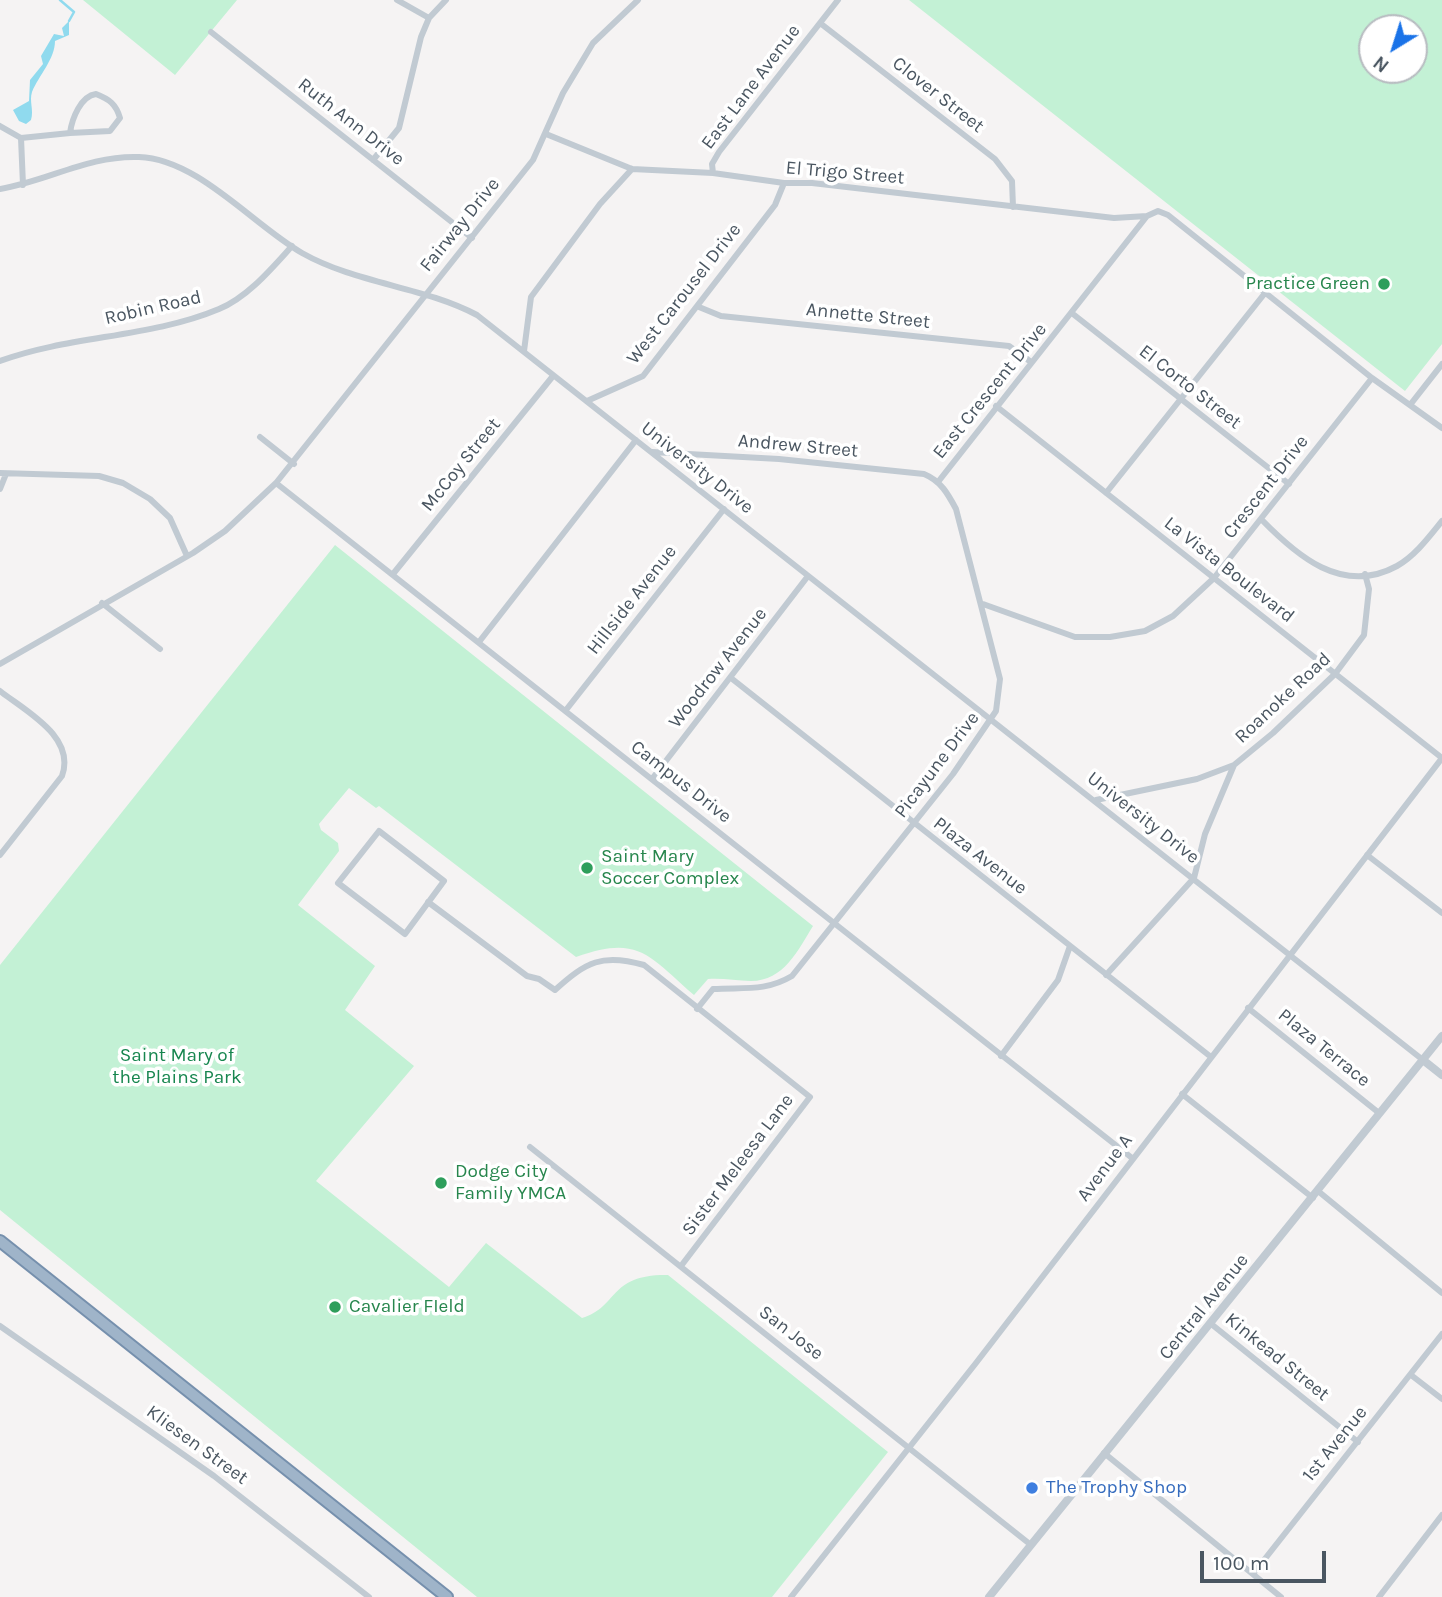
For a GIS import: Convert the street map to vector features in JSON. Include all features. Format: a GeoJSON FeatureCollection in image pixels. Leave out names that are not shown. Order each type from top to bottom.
{"type":"FeatureCollection","features":[{"type":"Feature","properties":{"kind":"highway"},"geometry":{"type":"LineString","coordinates":[[0,1241],[447,1597]]}},
{"type":"Feature","properties":{"kind":"street"},"geometry":{"type":"LineString","coordinates":[[397,0],[429,18]]}},
{"type":"Feature","properties":{"kind":"street"},"geometry":{"type":"LineString","coordinates":[[373,160],[398,128],[421,37],[429,18],[446,0]]}},
{"type":"Feature","properties":{"kind":"street","name":"Fairway Drive"},"geometry":{"type":"LineString","coordinates":[[0,664],[187,556],[225,531],[276,483],[294,464],[533,160],[547,134],[563,93],[593,43],[638,0]]}},
{"type":"Feature","properties":{"kind":"street","name":"East Lane Avenue"},"geometry":{"type":"LineString","coordinates":[[713,173],[712,164],[719,152],[838,0]]}},
{"type":"Feature","properties":{"kind":"street","name":"Clover Street"},"geometry":{"type":"LineString","coordinates":[[820,23],[995,159],[1012,181],[1013,207]]}},
{"type":"Feature","properties":{"kind":"street","name":"Ruth Ann Drive"},"geometry":{"type":"LineString","coordinates":[[211,32],[472,237]]}},
{"type":"Feature","properties":{"kind":"street"},"geometry":{"type":"LineString","coordinates":[[0,126],[21,138],[110,131],[120,118],[118,108],[107,98],[96,94],[87,95],[81,100],[70,133]]}},
{"type":"Feature","properties":{"kind":"street","name":"El Trigo Street"},"geometry":{"type":"LineString","coordinates":[[547,134],[632,169],[713,173],[784,183],[812,183],[1114,218],[1147,216],[1158,211],[1168,215],[1372,378],[1442,428]]}},
{"type":"Feature","properties":{"kind":"street"},"geometry":{"type":"LineString","coordinates":[[21,138],[23,185]]}},
{"type":"Feature","properties":{"kind":"street","name":"University Drive"},"geometry":{"type":"LineString","coordinates":[[0,189],[23,185],[104,158],[142,157],[173,166],[202,180],[292,246],[342,271],[451,301],[477,315],[1423,1060]]}},
{"type":"Feature","properties":{"kind":"street"},"geometry":{"type":"LineString","coordinates":[[524,351],[531,297],[600,204],[632,169]]}},
{"type":"Feature","properties":{"kind":"street","name":"West Carousel Drive"},"geometry":{"type":"LineString","coordinates":[[587,401],[643,376],[699,307],[775,205],[784,183]]}},
{"type":"Feature","properties":{"kind":"street","name":"East Crescent Drive"},"geometry":{"type":"LineString","coordinates":[[983,604],[956,509],[938,482],[1031,362],[1073,314],[1147,216]]}},
{"type":"Feature","properties":{"kind":"street","name":"Robin Road"},"geometry":{"type":"LineString","coordinates":[[0,361],[67,342],[148,328],[221,308],[267,274],[292,246]]}},
{"type":"Feature","properties":{"kind":"street"},"geometry":{"type":"LineString","coordinates":[[1106,493],[1265,293]]}},
{"type":"Feature","properties":{"kind":"street","name":"Annette Street"},"geometry":{"type":"LineString","coordinates":[[699,307],[721,316],[1009,346],[1031,362]]}},
{"type":"Feature","properties":{"kind":"street","name":"El Corto Street"},"geometry":{"type":"LineString","coordinates":[[1073,314],[1289,484]]}},
{"type":"Feature","properties":{"kind":"street"},"geometry":{"type":"LineString","coordinates":[[1410,405],[1442,365]]}},
{"type":"Feature","properties":{"kind":"street","name":"McCoy Street"},"geometry":{"type":"LineString","coordinates":[[393,574],[553,376]]}},
{"type":"Feature","properties":{"kind":"street","name":"Crescent Drive"},"geometry":{"type":"LineString","coordinates":[[983,604],[1075,637],[1110,637],[1145,631],[1173,616],[1214,578],[1372,378]]}},
{"type":"Feature","properties":{"kind":"street","name":"La Vista Boulevard"},"geometry":{"type":"LineString","coordinates":[[996,406],[1442,758]]}},
{"type":"Feature","properties":{"kind":"street"},"geometry":{"type":"LineString","coordinates":[[260,438],[294,464]]}},
{"type":"Feature","properties":{"kind":"street"},"geometry":{"type":"LineString","coordinates":[[479,642],[636,440]]}},
{"type":"Feature","properties":{"kind":"street","name":"Andrew Street"},"geometry":{"type":"LineString","coordinates":[[652,452],[779,459],[911,472],[924,474],[938,482]]}},
{"type":"Feature","properties":{"kind":"street"},"geometry":{"type":"LineString","coordinates":[[0,489],[3,474],[99,476],[123,483],[150,499],[170,518],[187,556]]}},
{"type":"Feature","properties":{"kind":"street","name":"Campus Drive"},"geometry":{"type":"LineString","coordinates":[[276,483],[1132,1158]]}},
{"type":"Feature","properties":{"kind":"street","name":"Hillside Avenue"},"geometry":{"type":"LineString","coordinates":[[566,710],[724,509]]}},
{"type":"Feature","properties":{"kind":"street"},"geometry":{"type":"LineString","coordinates":[[1261,519],[1309,563],[1326,570],[1365,574],[1383,572],[1399,565],[1420,547],[1442,521]]}},
{"type":"Feature","properties":{"kind":"street","name":"Roanoke Road"},"geometry":{"type":"LineString","coordinates":[[1096,800],[1197,779],[1234,765],[1335,674],[1364,635],[1369,601],[1365,574]]}},
{"type":"Feature","properties":{"kind":"street","name":"Woodrow Avenue"},"geometry":{"type":"LineString","coordinates":[[652,779],[808,576]]}},
{"type":"Feature","properties":{"kind":"street"},"geometry":{"type":"LineString","coordinates":[[102,603],[160,649]]}},
{"type":"Feature","properties":{"kind":"street","name":"Picayune Drive"},"geometry":{"type":"LineString","coordinates":[[835,924],[991,720],[999,700],[1000,679],[983,604]]}},
{"type":"Feature","properties":{"kind":"street","name":"Plaza Avenue"},"geometry":{"type":"LineString","coordinates":[[731,678],[1211,1057]]}},
{"type":"Feature","properties":{"kind":"street"},"geometry":{"type":"LineString","coordinates":[[0,691],[59,741],[66,763],[62,776],[0,855]]}},
{"type":"Feature","properties":{"kind":"street","name":"Avenue A"},"geometry":{"type":"LineString","coordinates":[[792,1597],[1442,758]]}},
{"type":"Feature","properties":{"kind":"street","name":"Roanoke Road"},"geometry":{"type":"LineString","coordinates":[[1106,975],[1194,878],[1205,834],[1234,765]]}},
{"type":"Feature","properties":{"kind":"street"},"geometry":{"type":"LineString","coordinates":[[379,831],[444,881],[428,902],[405,934],[338,883],[379,831]]}},
{"type":"Feature","properties":{"kind":"street"},"geometry":{"type":"LineString","coordinates":[[1367,855],[1442,913]]}},
{"type":"Feature","properties":{"kind":"street","name":"Sister Meleesa Lane"},"geometry":{"type":"LineString","coordinates":[[428,902],[527,976],[539,979],[555,990],[575,972],[599,960],[620,958],[644,965],[810,1097],[681,1266]]}},
{"type":"Feature","properties":{"kind":"street"},"geometry":{"type":"LineString","coordinates":[[697,1009],[713,989],[752,990],[775,986],[792,976],[835,924]]}},
{"type":"Feature","properties":{"kind":"street"},"geometry":{"type":"LineString","coordinates":[[1001,1056],[1058,980],[1070,946]]}},
{"type":"Feature","properties":{"kind":"street","name":"Plaza Terrace"},"geometry":{"type":"LineString","coordinates":[[1248,1008],[1379,1113]]}},
{"type":"Feature","properties":{"kind":"street","name":"Central Avenue"},"geometry":{"type":"LineString","coordinates":[[989,1597],[1442,1036]]}},
{"type":"Feature","properties":{"kind":"street"},"geometry":{"type":"LineString","coordinates":[[1423,1060],[1442,1075]]}},
{"type":"Feature","properties":{"kind":"street"},"geometry":{"type":"LineString","coordinates":[[1182,1094],[1442,1293]]}},
{"type":"Feature","properties":{"kind":"street","name":"San Jose"},"geometry":{"type":"LineString","coordinates":[[530,1147],[1031,1545]]}},
{"type":"Feature","properties":{"kind":"street","name":"Kinkead Street"},"geometry":{"type":"LineString","coordinates":[[1210,1323],[1358,1442]]}},
{"type":"Feature","properties":{"kind":"street","name":"Kliesen Street"},"geometry":{"type":"LineString","coordinates":[[0,1326],[214,1476],[369,1597]]}},
{"type":"Feature","properties":{"kind":"street","name":"1st Avenue"},"geometry":{"type":"LineString","coordinates":[[1253,1574],[1442,1334]]}},
{"type":"Feature","properties":{"kind":"street"},"geometry":{"type":"LineString","coordinates":[[1410,1375],[1442,1399]]}},
{"type":"Feature","properties":{"kind":"street"},"geometry":{"type":"LineString","coordinates":[[1104,1453],[1281,1597]]}},
{"type":"Feature","properties":{"kind":"street"},"geometry":{"type":"LineString","coordinates":[[1379,1597],[1442,1515]]}},
{"type":"Feature","properties":{"kind":"street"},"geometry":{"type":"LineString","coordinates":[[354,1597],[357,1590]]}},
{"type":"Feature","properties":{"kind":"green space"},"geometry":{"type":"Polygon","coordinates":[[[83,0],[237,0],[175,75],[83,0]]]}},
{"type":"Feature","properties":{"kind":"green space"},"geometry":{"type":"Polygon","coordinates":[[[909,0],[1442,0],[1442,344],[1405,391],[909,0]]]}},
{"type":"Feature","properties":{"kind":"green space","name":"Saint Mary of the Plains Park"},"geometry":{"type":"Polygon","coordinates":[[[335,545],[813,926],[789,962],[772,976],[751,981],[708,979],[694,995],[642,953],[615,948],[576,957],[379,806],[376,808],[349,788],[319,824],[321,830],[338,843],[339,851],[298,905],[375,966],[345,1010],[414,1066],[316,1181],[449,1287],[486,1243],[582,1318],[594,1313],[624,1285],[634,1280],[668,1275],[888,1452],[772,1597],[477,1597],[0,1210],[0,965],[335,545]]]}},
{"type":"Feature","properties":{"kind":"water"},"geometry":{"type":"Polygon","coordinates":[[[69,21],[69,35],[55,41],[50,61],[32,92],[31,120],[26,124],[19,121],[13,110],[29,101],[30,80],[43,64],[41,56],[54,34],[64,36],[62,28],[69,21]]]}},
{"type":"Feature","properties":{"kind":"waterway"},"geometry":{"type":"LineString","coordinates":[[60,0],[74,12],[69,21]]}},
{"type":"Feature","properties":{"kind":"place","name":"Practice Green"},"geometry":{"type":"Point","coordinates":[1384,284]}},
{"type":"Feature","properties":{"kind":"place","name":"Saint Mary Soccer Complex"},"geometry":{"type":"Point","coordinates":[587,868]}},
{"type":"Feature","properties":{"kind":"place","name":"Dodge City Family YMCA"},"geometry":{"type":"Point","coordinates":[441,1183]}},
{"type":"Feature","properties":{"kind":"place","name":"Cavalier FIeld"},"geometry":{"type":"Point","coordinates":[335,1307]}},
{"type":"Feature","properties":{"kind":"place","name":"The Trophy Shop"},"geometry":{"type":"Point","coordinates":[1032,1488]}}]}
